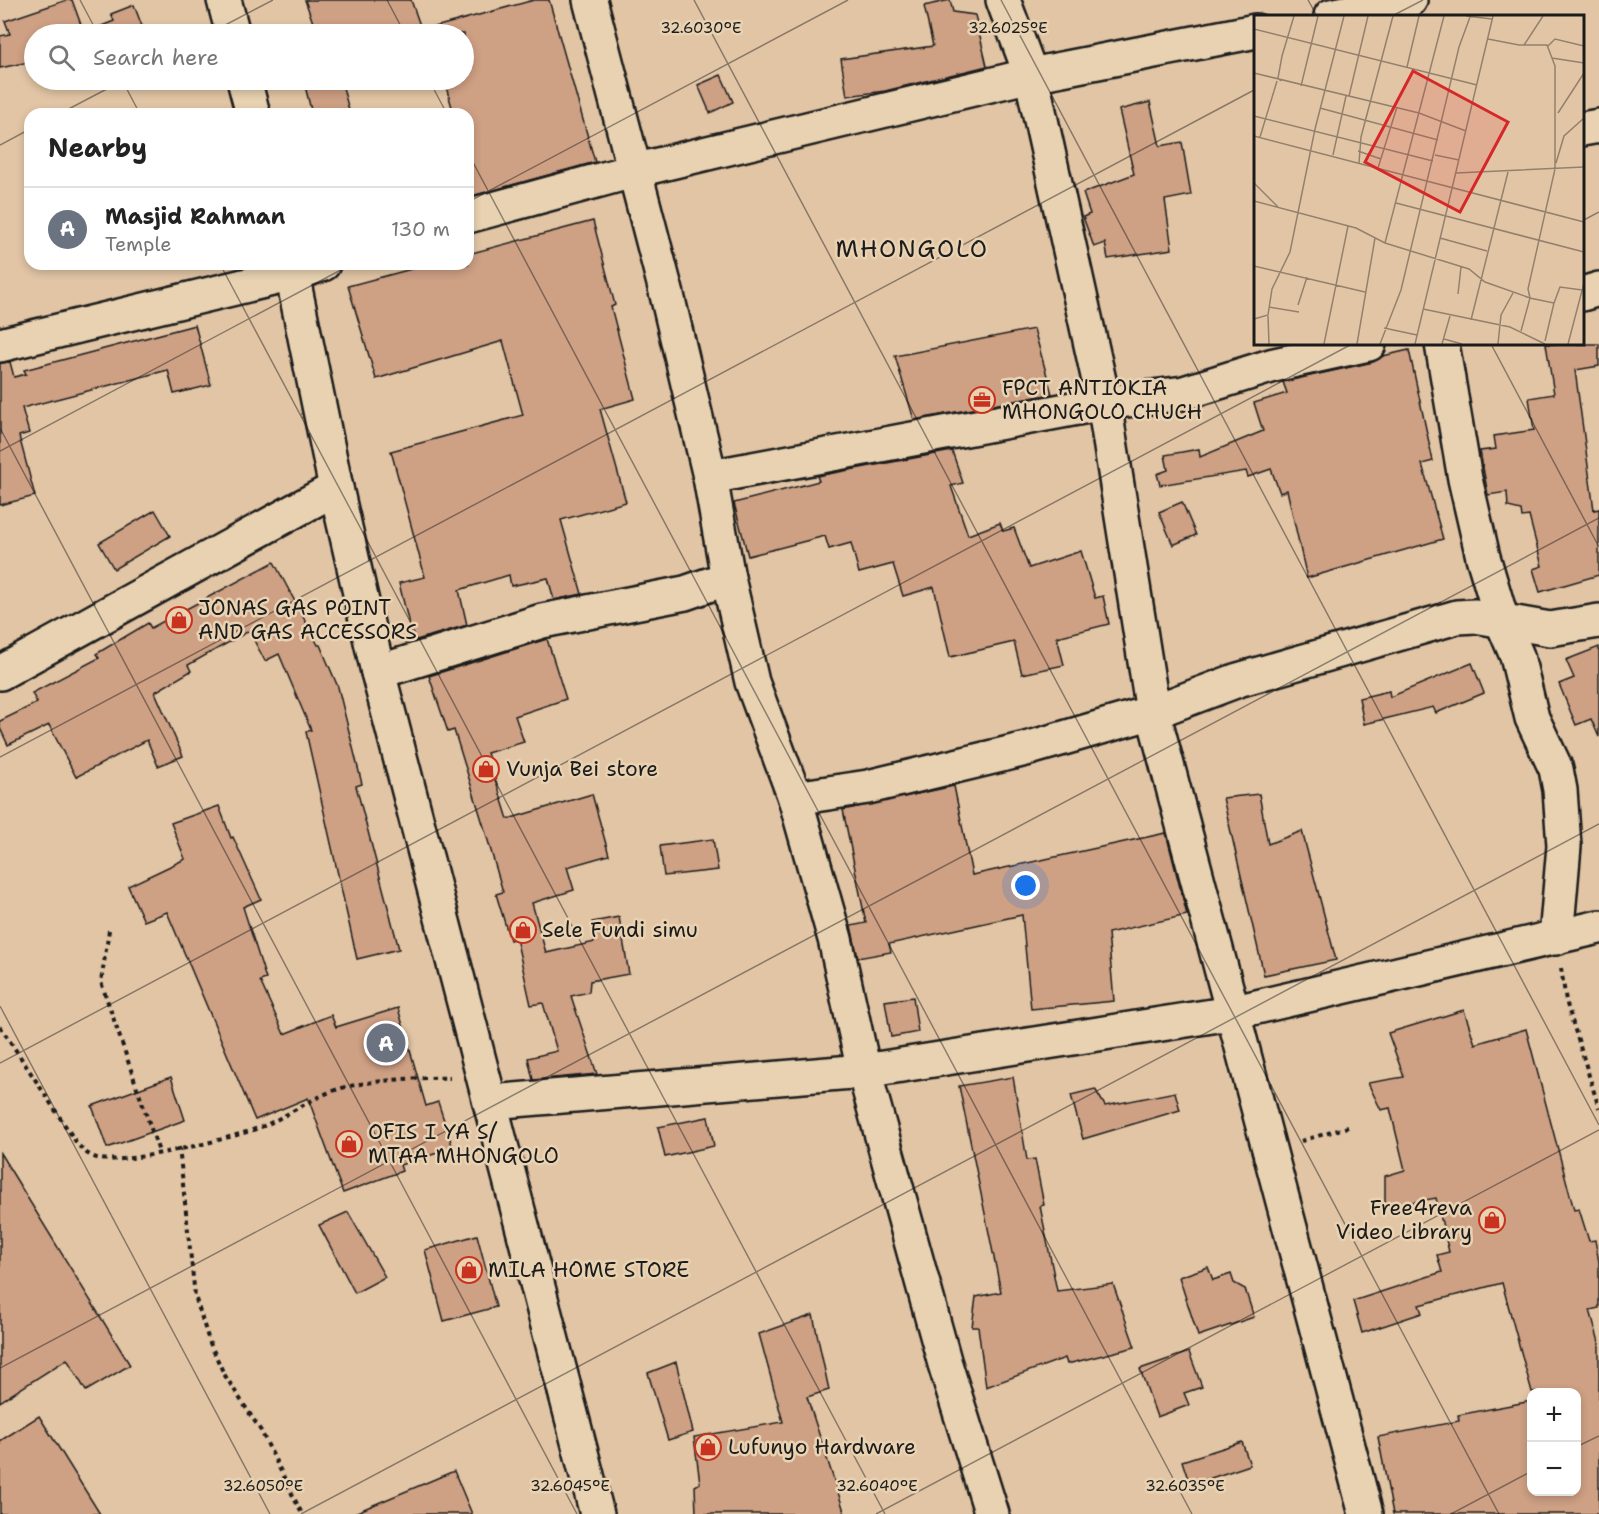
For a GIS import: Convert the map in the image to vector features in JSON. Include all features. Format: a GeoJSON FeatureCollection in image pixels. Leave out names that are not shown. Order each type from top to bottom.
{"type":"FeatureCollection","features":[{"type":"Feature","properties":{"kind":"street"},"geometry":{"type":"LineString","coordinates":[[225,0],[231,24]]}},
{"type":"Feature","properties":{"kind":"street"},"geometry":{"type":"LineString","coordinates":[[590,0],[667,295],[710,477],[728,578],[752,682],[795,798],[835,939],[864,1071],[945,1364],[992,1514]]}},
{"type":"Feature","properties":{"kind":"street"},"geometry":{"type":"LineString","coordinates":[[1004,0],[1031,75],[1104,403],[1153,712],[1231,1013],[1366,1514]]}},
{"type":"Feature","properties":{"kind":"street"},"geometry":{"type":"LineString","coordinates":[[1343,15],[1380,12],[1410,0]]}},
{"type":"Feature","properties":{"kind":"street"},"geometry":{"type":"LineString","coordinates":[[474,214],[633,171],[1031,75],[1254,31]]}},
{"type":"Feature","properties":{"kind":"street"},"geometry":{"type":"LineString","coordinates":[[247,90],[251,108]]}},
{"type":"Feature","properties":{"kind":"street"},"geometry":{"type":"LineString","coordinates":[[1584,129],[1599,126]]}},
{"type":"Feature","properties":{"kind":"street"},"geometry":{"type":"LineString","coordinates":[[0,345],[290,270]]}},
{"type":"Feature","properties":{"kind":"street"},"geometry":{"type":"LineString","coordinates":[[302,270],[336,488],[378,672],[597,1514]]}},
{"type":"Feature","properties":{"kind":"street"},"geometry":{"type":"LineString","coordinates":[[1584,293],[1599,288]]}},
{"type":"Feature","properties":{"kind":"street"},"geometry":{"type":"LineString","coordinates":[[710,477],[1104,403],[1184,393],[1274,365],[1364,345]]}},
{"type":"Feature","properties":{"kind":"street"},"geometry":{"type":"LineString","coordinates":[[1442,345],[1465,479],[1502,621],[1517,656],[1532,718],[1556,769],[1560,790],[1564,846],[1556,938]]}},
{"type":"Feature","properties":{"kind":"street"},"geometry":{"type":"LineString","coordinates":[[0,673],[336,488]]}},
{"type":"Feature","properties":{"kind":"street"},"geometry":{"type":"LineString","coordinates":[[378,672],[542,621],[685,593],[728,578]]}},
{"type":"Feature","properties":{"kind":"street"},"geometry":{"type":"LineString","coordinates":[[795,798],[868,787],[981,760],[1153,712],[1238,680],[1457,617],[1475,616],[1550,629],[1599,621]]}},
{"type":"Feature","properties":{"kind":"street"},"geometry":{"type":"LineString","coordinates":[[487,1091],[864,1071],[1231,1013],[1599,927]]}},
{"type":"Feature","properties":{"kind":"path"},"geometry":{"type":"LineString","coordinates":[[108,930],[101,982],[159,1152]]}},
{"type":"Feature","properties":{"kind":"path"},"geometry":{"type":"LineString","coordinates":[[1556,938],[1566,1001],[1599,1108]]}},
{"type":"Feature","properties":{"kind":"path"},"geometry":{"type":"LineString","coordinates":[[0,1026],[60,1121],[89,1156],[103,1159],[123,1158],[218,1140],[266,1125],[302,1105],[349,1086],[443,1078],[487,1091]]}},
{"type":"Feature","properties":{"kind":"path"},"geometry":{"type":"LineString","coordinates":[[1269,1151],[1348,1127]]}},
{"type":"Feature","properties":{"kind":"path"},"geometry":{"type":"LineString","coordinates":[[179,1147],[195,1296],[209,1341],[224,1374],[261,1431],[302,1514]]}},
{"type":"Feature","properties":{"kind":"building"},"geometry":{"type":"Polygon","coordinates":[[[72,0],[81,24],[24,24],[24,63],[0,68],[0,36],[10,34],[5,21],[72,0]]]}},
{"type":"Feature","properties":{"kind":"building"},"geometry":{"type":"Polygon","coordinates":[[[305,0],[411,0],[419,24],[313,24],[305,0]]]}},
{"type":"Feature","properties":{"kind":"building"},"geometry":{"type":"Polygon","coordinates":[[[534,0],[549,0],[595,162],[474,195],[474,108],[452,108],[447,90],[474,90],[474,24],[446,24],[534,0]]]}},
{"type":"Feature","properties":{"kind":"building"},"geometry":{"type":"Polygon","coordinates":[[[950,0],[953,12],[975,15],[987,66],[885,91],[847,96],[841,59],[933,46],[924,6],[950,0]]]}},
{"type":"Feature","properties":{"kind":"building"},"geometry":{"type":"Polygon","coordinates":[[[134,5],[141,24],[106,24],[114,21],[111,14],[134,5]]]}},
{"type":"Feature","properties":{"kind":"building"},"geometry":{"type":"Polygon","coordinates":[[[721,75],[733,102],[710,113],[698,85],[721,75]]]}},
{"type":"Feature","properties":{"kind":"building"},"geometry":{"type":"Polygon","coordinates":[[[306,90],[344,90],[348,108],[310,108],[306,90]]]}},
{"type":"Feature","properties":{"kind":"building"},"geometry":{"type":"Polygon","coordinates":[[[1150,102],[1160,146],[1182,142],[1191,195],[1165,200],[1172,249],[1108,259],[1105,243],[1094,247],[1083,217],[1090,214],[1083,193],[1134,174],[1119,110],[1150,102]]]}},
{"type":"Feature","properties":{"kind":"building"},"geometry":{"type":"Polygon","coordinates":[[[593,221],[615,305],[611,307],[635,399],[600,409],[626,502],[561,520],[582,594],[554,600],[548,578],[511,586],[509,575],[459,590],[467,625],[413,641],[399,583],[425,577],[391,451],[523,415],[503,341],[376,379],[348,286],[408,270],[474,270],[474,252],[593,221]]]}},
{"type":"Feature","properties":{"kind":"building"},"geometry":{"type":"Polygon","coordinates":[[[195,325],[211,385],[174,394],[168,370],[22,408],[29,433],[19,436],[35,496],[0,505],[0,363],[10,362],[14,377],[26,374],[24,370],[195,325]]]}},
{"type":"Feature","properties":{"kind":"building"},"geometry":{"type":"Polygon","coordinates":[[[1034,329],[1052,394],[914,420],[895,356],[1034,329]]]}},
{"type":"Feature","properties":{"kind":"building"},"geometry":{"type":"Polygon","coordinates":[[[1599,344],[1599,366],[1575,370],[1594,510],[1599,509],[1599,575],[1540,592],[1533,569],[1542,566],[1529,516],[1522,517],[1521,510],[1508,507],[1507,492],[1488,495],[1480,451],[1496,449],[1494,436],[1534,430],[1529,398],[1554,394],[1546,345],[1599,344]]]}},
{"type":"Feature","properties":{"kind":"building"},"geometry":{"type":"Polygon","coordinates":[[[1409,350],[1433,461],[1422,464],[1443,539],[1307,578],[1287,490],[1280,493],[1271,469],[1248,477],[1246,471],[1160,485],[1157,474],[1168,470],[1165,455],[1199,449],[1200,457],[1263,431],[1254,403],[1287,393],[1283,382],[1373,362],[1383,356],[1409,350]]]}},
{"type":"Feature","properties":{"kind":"building"},"geometry":{"type":"Polygon","coordinates":[[[952,451],[963,483],[951,486],[968,535],[1000,523],[1003,531],[1014,528],[1029,568],[1081,551],[1095,598],[1103,596],[1109,624],[1057,637],[1064,665],[1022,674],[1014,642],[950,657],[934,587],[903,596],[893,564],[859,573],[851,543],[829,549],[825,536],[748,556],[734,503],[819,481],[817,476],[952,451]]]}},
{"type":"Feature","properties":{"kind":"building"},"geometry":{"type":"Polygon","coordinates":[[[1182,502],[1196,535],[1173,545],[1159,512],[1182,502]]]}},
{"type":"Feature","properties":{"kind":"building"},"geometry":{"type":"Polygon","coordinates":[[[155,510],[170,536],[114,569],[99,543],[155,510]]]}},
{"type":"Feature","properties":{"kind":"building"},"geometry":{"type":"Polygon","coordinates":[[[274,562],[320,645],[338,687],[362,784],[356,786],[399,949],[357,959],[306,732],[311,730],[279,654],[265,661],[249,631],[188,665],[191,671],[155,692],[183,756],[158,766],[147,740],[76,777],[49,725],[8,745],[0,728],[0,721],[37,703],[32,693],[99,658],[96,654],[148,623],[151,628],[274,562]]]}},
{"type":"Feature","properties":{"kind":"building"},"geometry":{"type":"Polygon","coordinates":[[[547,639],[566,699],[515,716],[524,742],[487,753],[508,819],[592,794],[609,855],[567,867],[574,890],[532,903],[546,953],[595,942],[592,922],[619,917],[629,974],[590,981],[589,992],[571,996],[597,1074],[533,1080],[528,1058],[557,1051],[543,1003],[531,1005],[516,938],[510,940],[496,894],[503,892],[454,730],[448,732],[429,676],[547,639]]]}},
{"type":"Feature","properties":{"kind":"building"},"geometry":{"type":"Polygon","coordinates":[[[1599,647],[1599,737],[1591,719],[1576,725],[1559,684],[1574,678],[1566,660],[1599,647]]]}},
{"type":"Feature","properties":{"kind":"building"},"geometry":{"type":"Polygon","coordinates":[[[1472,663],[1484,693],[1436,713],[1433,707],[1364,724],[1359,698],[1389,691],[1390,697],[1472,663]]]}},
{"type":"Feature","properties":{"kind":"building"},"geometry":{"type":"Polygon","coordinates":[[[954,786],[972,875],[1166,833],[1187,915],[1108,933],[1114,1001],[1031,1009],[1022,915],[889,944],[891,952],[858,958],[851,926],[866,923],[843,810],[954,786]]]}},
{"type":"Feature","properties":{"kind":"building"},"geometry":{"type":"Polygon","coordinates":[[[1259,794],[1268,844],[1302,831],[1336,960],[1264,975],[1223,798],[1259,794]]]}},
{"type":"Feature","properties":{"kind":"building"},"geometry":{"type":"Polygon","coordinates":[[[219,806],[231,838],[233,837],[261,899],[243,907],[266,979],[260,981],[284,1034],[331,1015],[336,1027],[398,1008],[426,1106],[438,1102],[453,1148],[400,1165],[402,1171],[343,1193],[308,1098],[255,1120],[167,912],[144,921],[128,886],[185,859],[171,823],[219,806]]]}},
{"type":"Feature","properties":{"kind":"building"},"geometry":{"type":"Polygon","coordinates":[[[713,839],[718,870],[664,876],[660,846],[713,839]]]}},
{"type":"Feature","properties":{"kind":"building"},"geometry":{"type":"Polygon","coordinates":[[[913,997],[918,1032],[891,1037],[885,1001],[913,997]]]}},
{"type":"Feature","properties":{"kind":"building"},"geometry":{"type":"Polygon","coordinates":[[[1464,1010],[1475,1044],[1526,1029],[1574,1210],[1579,1209],[1589,1241],[1595,1240],[1599,1262],[1599,1308],[1590,1310],[1599,1342],[1599,1514],[1393,1514],[1378,1437],[1459,1421],[1458,1415],[1527,1402],[1527,1496],[1581,1496],[1581,1388],[1531,1388],[1502,1283],[1419,1305],[1422,1313],[1362,1333],[1353,1301],[1442,1272],[1437,1255],[1449,1252],[1436,1198],[1385,1207],[1385,1176],[1405,1170],[1390,1108],[1381,1110],[1368,1083],[1404,1077],[1388,1033],[1464,1010]]]}},
{"type":"Feature","properties":{"kind":"building"},"geometry":{"type":"Polygon","coordinates":[[[171,1077],[185,1120],[107,1148],[92,1106],[171,1077]]]}},
{"type":"Feature","properties":{"kind":"building"},"geometry":{"type":"Polygon","coordinates":[[[1013,1077],[1027,1160],[1035,1159],[1044,1205],[1040,1206],[1057,1291],[1113,1284],[1135,1347],[1067,1364],[1065,1358],[986,1387],[978,1327],[972,1327],[976,1297],[1001,1292],[959,1086],[1013,1077]]]}},
{"type":"Feature","properties":{"kind":"building"},"geometry":{"type":"Polygon","coordinates":[[[1095,1089],[1105,1106],[1175,1092],[1180,1110],[1083,1139],[1071,1095],[1095,1089]]]}},
{"type":"Feature","properties":{"kind":"building"},"geometry":{"type":"Polygon","coordinates":[[[708,1117],[714,1146],[665,1157],[658,1127],[708,1117]]]}},
{"type":"Feature","properties":{"kind":"building"},"geometry":{"type":"Polygon","coordinates":[[[0,1153],[130,1365],[86,1391],[67,1359],[0,1402],[0,1153]]]}},
{"type":"Feature","properties":{"kind":"building"},"geometry":{"type":"Polygon","coordinates":[[[348,1212],[385,1277],[355,1293],[319,1225],[348,1212]]]}},
{"type":"Feature","properties":{"kind":"building"},"geometry":{"type":"Polygon","coordinates":[[[477,1235],[496,1307],[444,1321],[425,1250],[477,1235]]]}},
{"type":"Feature","properties":{"kind":"building"},"geometry":{"type":"Polygon","coordinates":[[[1208,1267],[1213,1280],[1231,1274],[1234,1283],[1245,1289],[1254,1317],[1198,1336],[1179,1277],[1208,1267]]]}},
{"type":"Feature","properties":{"kind":"building"},"geometry":{"type":"Polygon","coordinates":[[[813,1315],[829,1390],[807,1397],[845,1514],[696,1514],[695,1486],[700,1483],[694,1437],[783,1422],[759,1334],[813,1315]]]}},
{"type":"Feature","properties":{"kind":"building"},"geometry":{"type":"Polygon","coordinates":[[[1189,1352],[1202,1387],[1184,1393],[1189,1405],[1157,1417],[1140,1369],[1189,1352]]]}},
{"type":"Feature","properties":{"kind":"building"},"geometry":{"type":"Polygon","coordinates":[[[676,1362],[693,1432],[668,1440],[648,1373],[676,1362]]]}},
{"type":"Feature","properties":{"kind":"building"},"geometry":{"type":"Polygon","coordinates":[[[39,1416],[100,1514],[0,1514],[0,1441],[39,1416]]]}},
{"type":"Feature","properties":{"kind":"building"},"geometry":{"type":"Polygon","coordinates":[[[1242,1442],[1250,1465],[1190,1485],[1182,1461],[1242,1442]]]}},
{"type":"Feature","properties":{"kind":"building"},"geometry":{"type":"Polygon","coordinates":[[[454,1471],[472,1514],[352,1514],[454,1471]]]}},
{"type":"Feature","properties":{"kind":"place","name":"FPCT ANTIOKIA MHONGOLO CHUCH"},"geometry":{"type":"Point","coordinates":[982,400]}},
{"type":"Feature","properties":{"kind":"place","name":"JONAS GAS POINT AND GAS ACCESSORS"},"geometry":{"type":"Point","coordinates":[179,620]}},
{"type":"Feature","properties":{"kind":"place","name":"Vunja Bei store"},"geometry":{"type":"Point","coordinates":[486,769]}},
{"type":"Feature","properties":{"kind":"place","name":"Sele Fundi simu"},"geometry":{"type":"Point","coordinates":[523,930]}},
{"type":"Feature","properties":{"kind":"place","name":"Masjid Rahman"},"geometry":{"type":"Point","coordinates":[386,1043]}},
{"type":"Feature","properties":{"kind":"place","name":"OFIS I YA S/ MTAA MHONGOLO"},"geometry":{"type":"Point","coordinates":[349,1144]}},
{"type":"Feature","properties":{"kind":"place","name":"Free4reva Video Library"},"geometry":{"type":"Point","coordinates":[1492,1220]}},
{"type":"Feature","properties":{"kind":"place","name":"MILA HOME STORE"},"geometry":{"type":"Point","coordinates":[469,1270]}},
{"type":"Feature","properties":{"kind":"place","name":"Lufunyo Hardware"},"geometry":{"type":"Point","coordinates":[708,1447]}},
{"type":"Feature","properties":{"kind":"district","name":"MHONGOLO"},"geometry":{"type":"Point","coordinates":[912,249]}}]}
